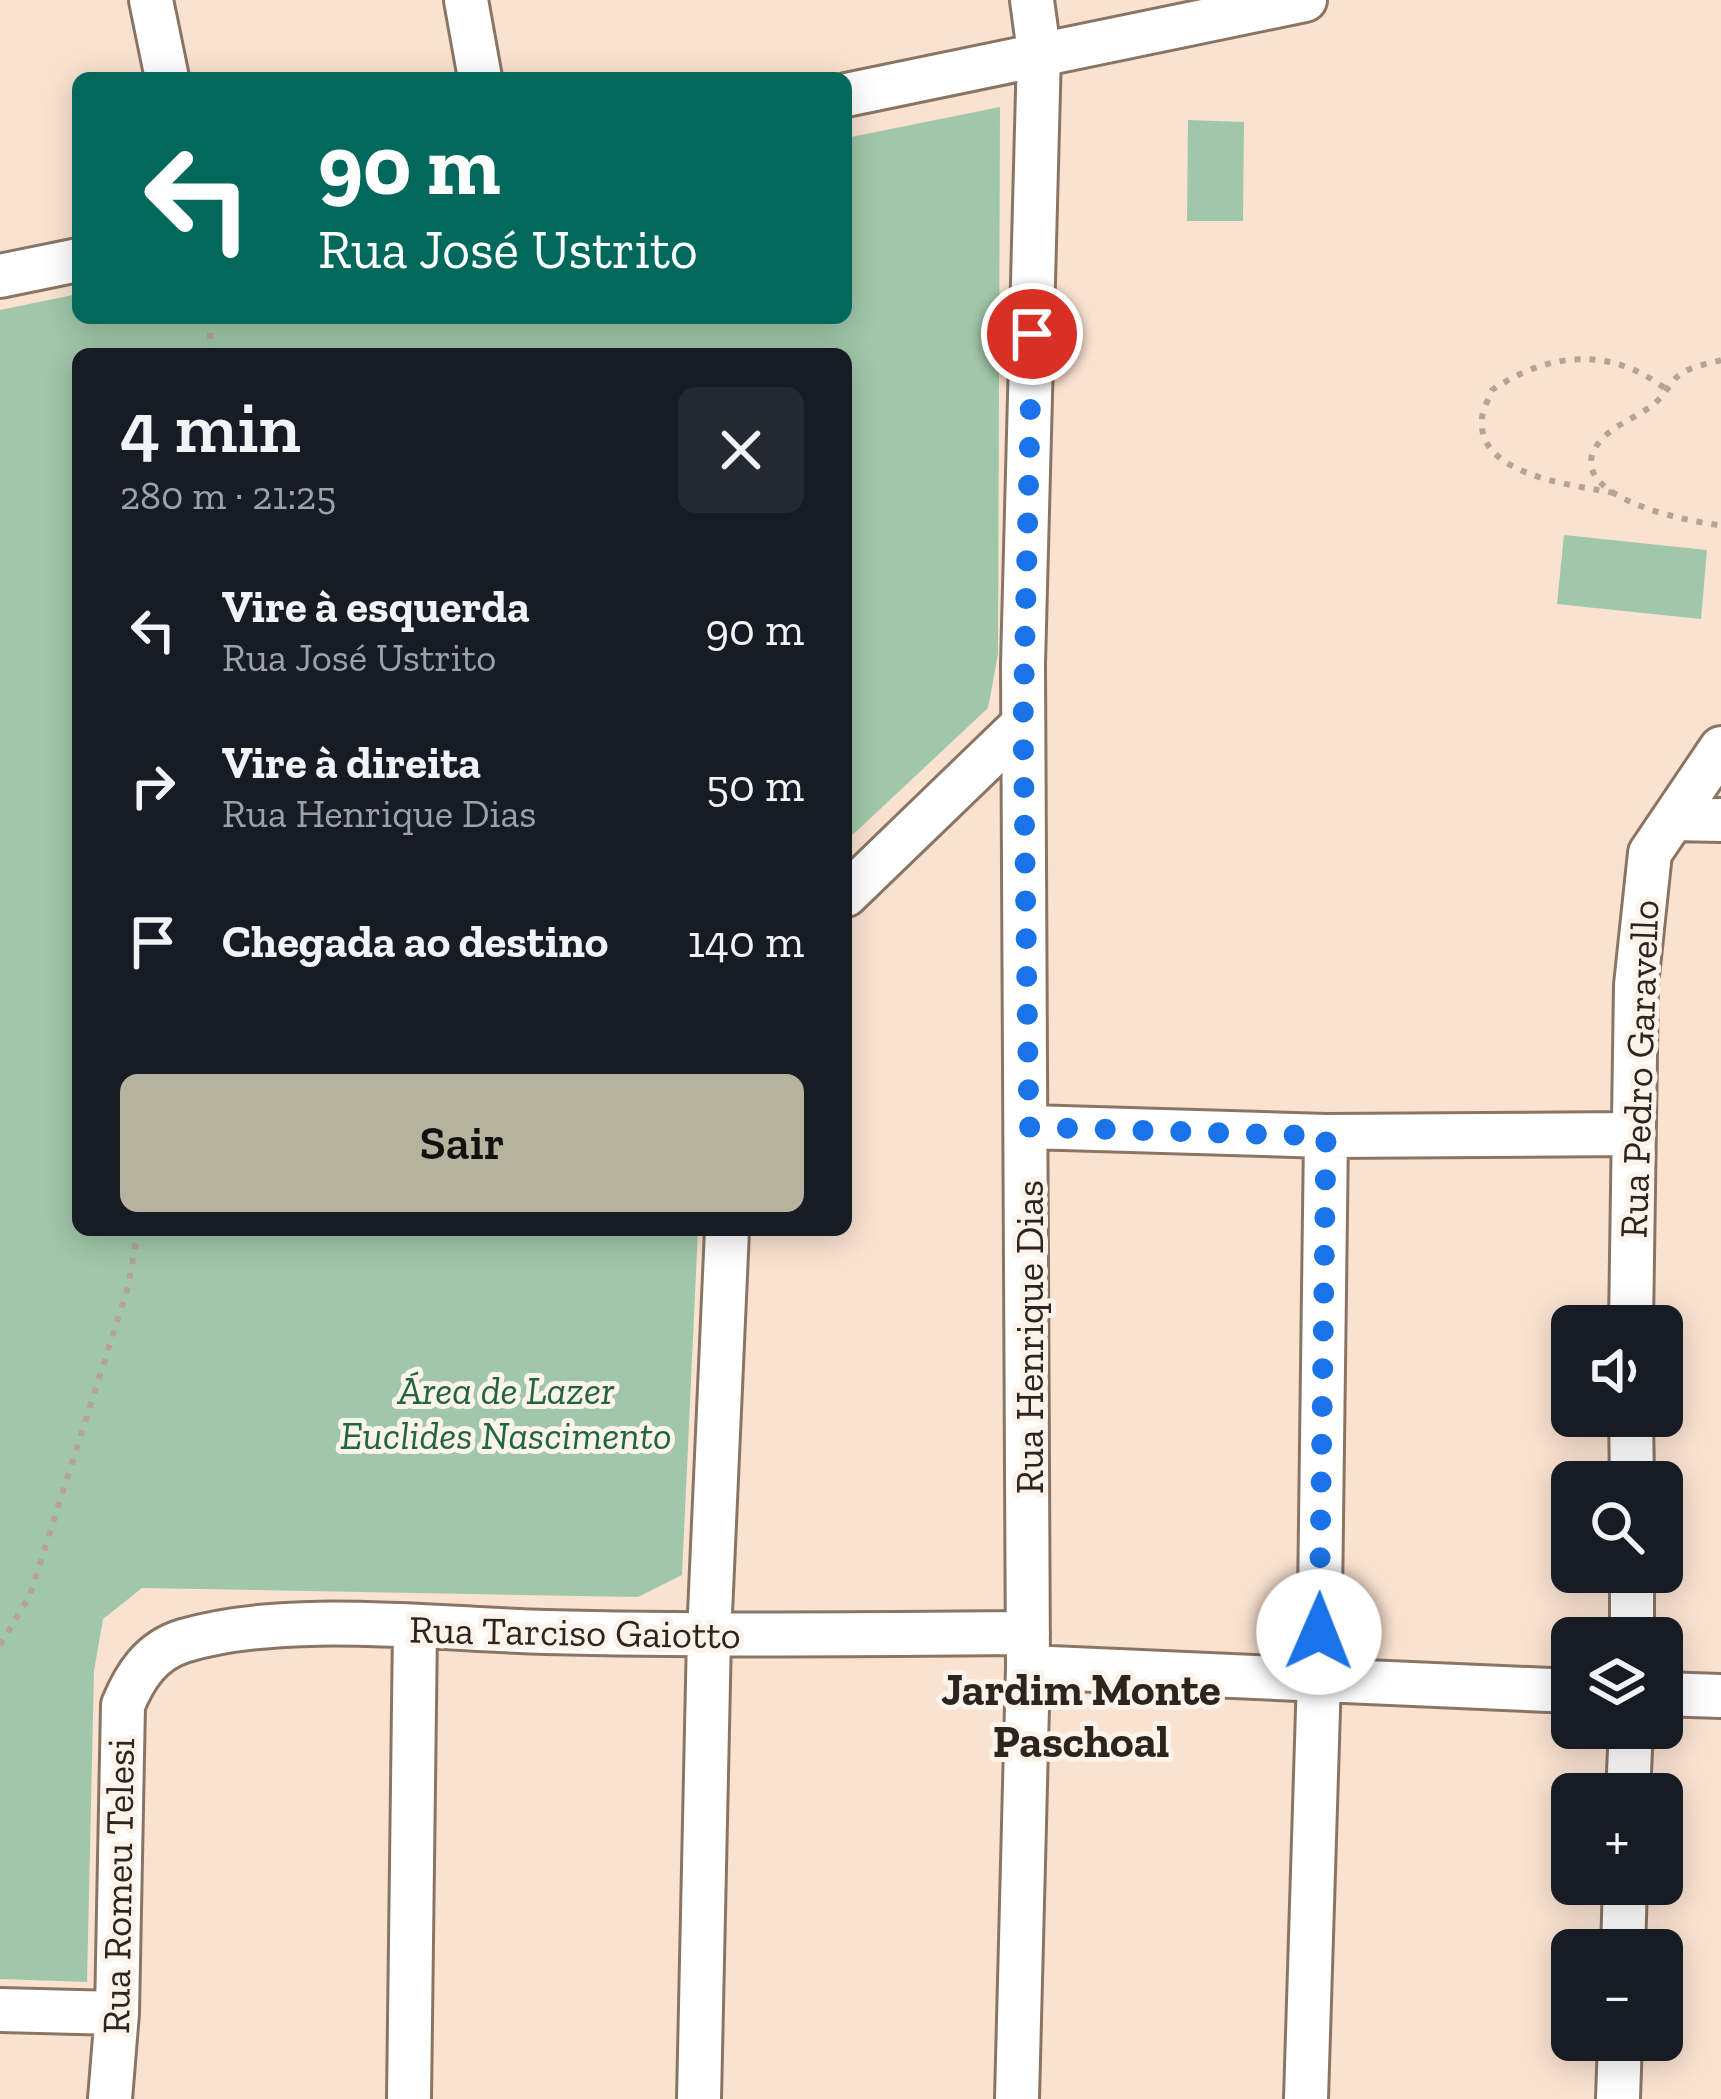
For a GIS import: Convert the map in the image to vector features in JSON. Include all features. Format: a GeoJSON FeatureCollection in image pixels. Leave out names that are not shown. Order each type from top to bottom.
{"type":"FeatureCollection","features":[{"type":"Feature","properties":{"kind":"street"},"geometry":{"type":"LineString","coordinates":[[151,0],[165,72]]}},
{"type":"Feature","properties":{"kind":"street"},"geometry":{"type":"LineString","coordinates":[[466,0],[479,72]]}},
{"type":"Feature","properties":{"kind":"street","name":"Rua Henrique Dias"},"geometry":{"type":"LineString","coordinates":[[1018,2099],[1028,1650],[1029,1127],[1023,724],[1039,52],[1032,0]]}},
{"type":"Feature","properties":{"kind":"street"},"geometry":{"type":"LineString","coordinates":[[852,93],[1304,0]]}},
{"type":"Feature","properties":{"kind":"street"},"geometry":{"type":"LineString","coordinates":[[0,275],[72,261]]}},
{"type":"Feature","properties":{"kind":"street"},"geometry":{"type":"LineString","coordinates":[[852,889],[1023,724]]}},
{"type":"Feature","properties":{"kind":"street","name":"Rua Pedro Garavello"},"geometry":{"type":"LineString","coordinates":[[1631,1305],[1636,985],[1650,854],[1721,748]]}},
{"type":"Feature","properties":{"kind":"street"},"geometry":{"type":"LineString","coordinates":[[1673,819],[1721,820]]}},
{"type":"Feature","properties":{"kind":"street"},"geometry":{"type":"LineString","coordinates":[[1029,1127],[1326,1136],[1631,1134]]}},
{"type":"Feature","properties":{"kind":"street"},"geometry":{"type":"LineString","coordinates":[[1306,2099],[1326,1136]]}},
{"type":"Feature","properties":{"kind":"street"},"geometry":{"type":"LineString","coordinates":[[699,2099],[709,1636],[727,1236]]}},
{"type":"Feature","properties":{"kind":"street","name":"Rua Tarciso Gaiotto"},"geometry":{"type":"LineString","coordinates":[[135,1675],[154,1656],[182,1642],[277,1625],[1028,1650],[1318,1677],[1551,1690]]}},
{"type":"Feature","properties":{"kind":"street"},"geometry":{"type":"LineString","coordinates":[[409,2099],[415,1628]]}},
{"type":"Feature","properties":{"kind":"street","name":"Rua Romeu Telesi"},"geometry":{"type":"LineString","coordinates":[[110,2099],[117,2013],[123,1705],[135,1675]]}},
{"type":"Feature","properties":{"kind":"street"},"geometry":{"type":"LineString","coordinates":[[1683,1695],[1721,1696]]}},
{"type":"Feature","properties":{"kind":"street"},"geometry":{"type":"LineString","coordinates":[[0,2010],[117,2013]]}},
{"type":"Feature","properties":{"kind":"street"},"geometry":{"type":"LineString","coordinates":[[1618,2099],[1619,2061]]}},
{"type":"Feature","properties":{"kind":"path"},"geometry":{"type":"LineString","coordinates":[[1667,390],[1642,370],[1575,355],[1492,390],[1481,420],[1490,448],[1534,478],[1614,493],[1665,518],[1721,525]]}},
{"type":"Feature","properties":{"kind":"path"},"geometry":{"type":"LineString","coordinates":[[1614,493],[1597,477],[1592,460],[1597,443],[1658,401],[1680,373],[1721,360]]}},
{"type":"Feature","properties":{"kind":"path"},"geometry":{"type":"LineString","coordinates":[[0,1645],[30,1595],[128,1287],[137,1236]]}},
{"type":"Feature","properties":{"kind":"green space","name":"Área de Lazer Euclides Nascimento"},"geometry":{"type":"Polygon","coordinates":[[[1000,107],[998,654],[988,708],[852,835],[852,348],[72,348],[72,1236],[698,1236],[682,1575],[638,1597],[142,1588],[103,1619],[94,1671],[87,1982],[0,1979],[0,310],[72,295],[72,324],[852,324],[852,137],[1000,107]]]}},
{"type":"Feature","properties":{"kind":"green space"},"geometry":{"type":"Polygon","coordinates":[[[1188,120],[1244,122],[1243,221],[1187,221],[1188,120]]]}},
{"type":"Feature","properties":{"kind":"green space"},"geometry":{"type":"Polygon","coordinates":[[[1564,535],[1707,550],[1701,619],[1557,604],[1564,535]]]}},
{"type":"Feature","properties":{"kind":"district","name":"Jardim Monte Paschoal"},"geometry":{"type":"Point","coordinates":[1081,1716]}},
{"type":"Feature","properties":{"kind":"route"},"geometry":{"type":"LineString","coordinates":[[1032,334],[1023,664],[1029,1127],[1326,1136],[1319,1632]]}}]}
